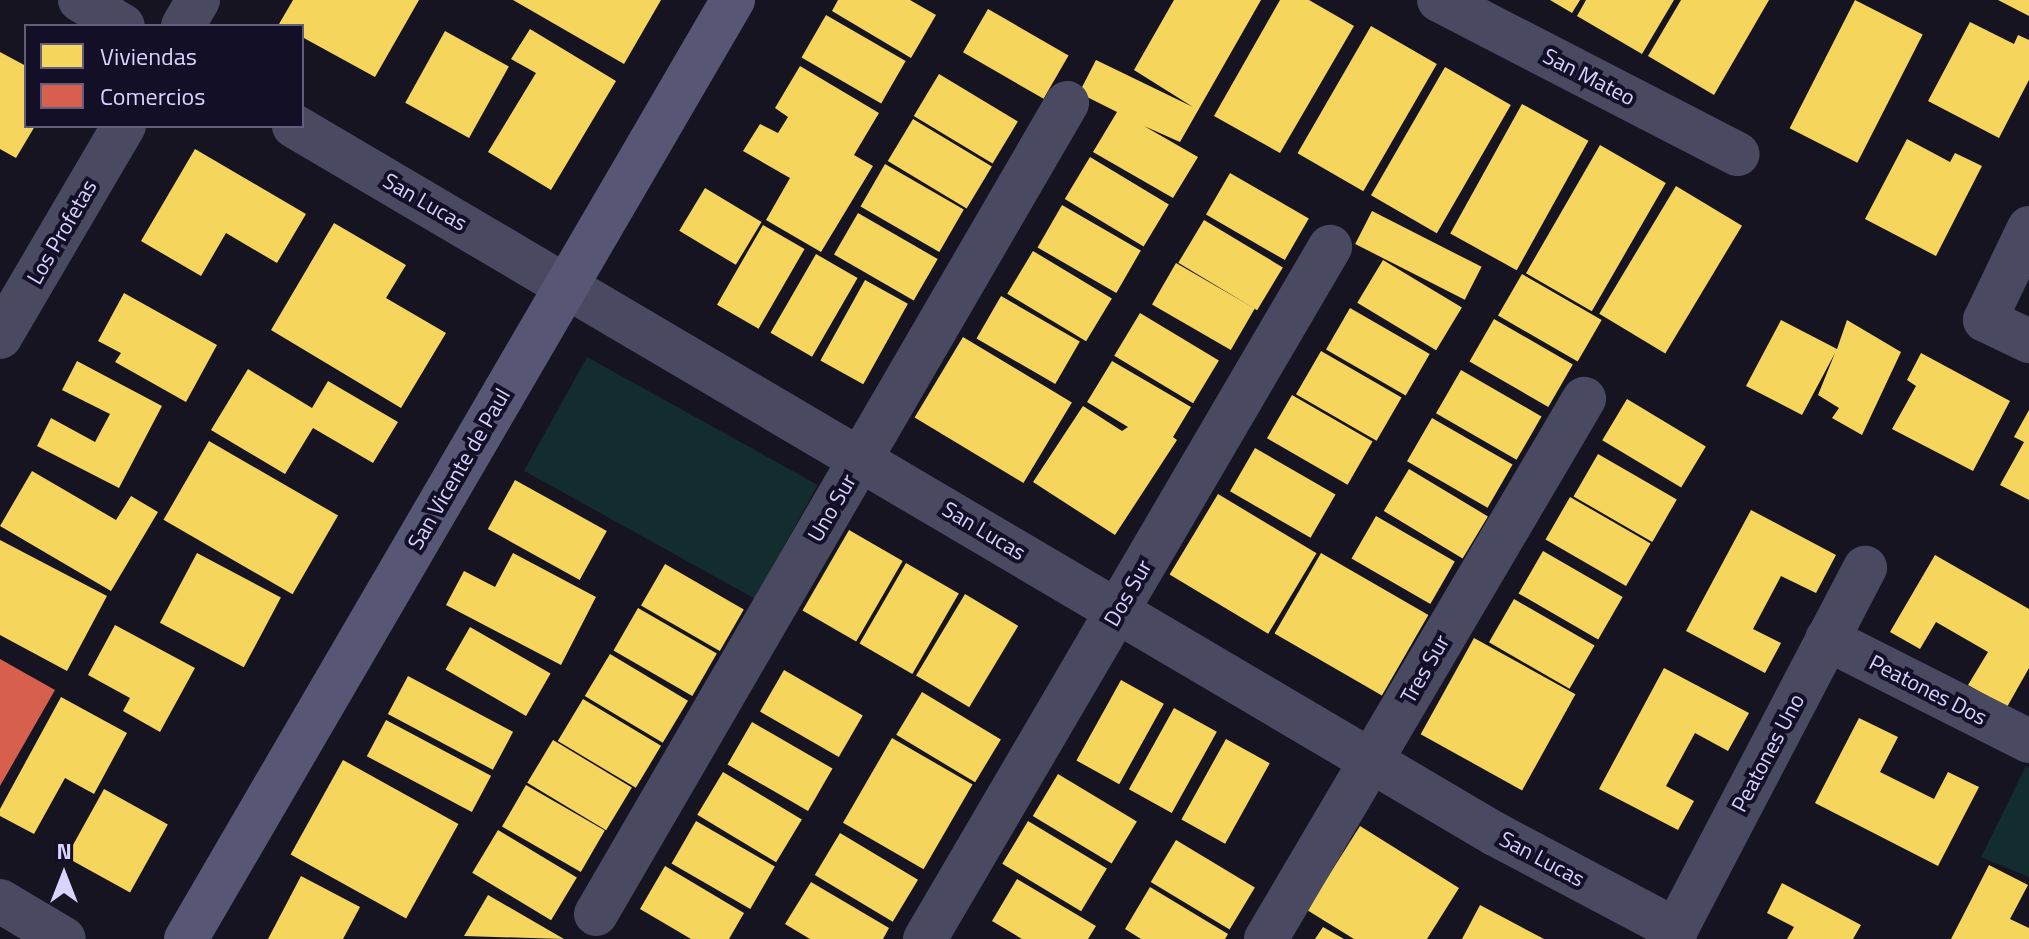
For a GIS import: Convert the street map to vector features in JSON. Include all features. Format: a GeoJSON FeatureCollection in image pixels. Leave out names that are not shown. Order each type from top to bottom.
{"type":"FeatureCollection","features":[{"type":"Feature","properties":{"kind":"street"},"geometry":{"type":"LineString","coordinates":[[80,0],[120,24]]}},
{"type":"Feature","properties":{"kind":"street"},"geometry":{"type":"LineString","coordinates":[[184,24],[198,0]]}},
{"type":"Feature","properties":{"kind":"street","name":"San Vicente de Paul"},"geometry":{"type":"LineString","coordinates":[[186,939],[733,0]]}},
{"type":"Feature","properties":{"kind":"street","name":"San Mateo"},"geometry":{"type":"LineString","coordinates":[[1439,0],[1738,154]]}},
{"type":"Feature","properties":{"kind":"street","name":"Uno Sur"},"geometry":{"type":"LineString","coordinates":[[596,914],[1067,103]]}},
{"type":"Feature","properties":{"kind":"street","name":"Los Profetas"},"geometry":{"type":"LineString","coordinates":[[0,337],[123,128]]}},
{"type":"Feature","properties":{"kind":"street","name":"San Lucas"},"geometry":{"type":"LineString","coordinates":[[297,128],[567,284],[1495,834],[1673,934]]}},
{"type":"Feature","properties":{"kind":"street"},"geometry":{"type":"LineString","coordinates":[[2029,228],[1985,320],[2029,341]]}},
{"type":"Feature","properties":{"kind":"street","name":"Dos Sur"},"geometry":{"type":"LineString","coordinates":[[925,939],[1330,247]]}},
{"type":"Feature","properties":{"kind":"street","name":"Tres Sur"},"geometry":{"type":"LineString","coordinates":[[1266,939],[1584,399]]}},
{"type":"Feature","properties":{"kind":"street","name":"Peatones Uno"},"geometry":{"type":"LineString","coordinates":[[1673,934],[1865,568]]}},
{"type":"Feature","properties":{"kind":"street","name":"Peatones Dos"},"geometry":{"type":"LineString","coordinates":[[1827,639],[2029,741]]}},
{"type":"Feature","properties":{"kind":"street"},"geometry":{"type":"LineString","coordinates":[[0,901],[64,939]]}},
{"type":"Feature","properties":{"kind":"green space"},"geometry":{"type":"Polygon","coordinates":[[[587,357],[818,485],[755,599],[524,471],[587,357]]]}},
{"type":"Feature","properties":{"kind":"green space"},"geometry":{"type":"Polygon","coordinates":[[[2026,766],[2029,768],[2029,877],[1981,857],[2026,766]]]}},
{"type":"Feature","properties":{"kind":"building: Viviendas"},"geometry":{"type":"Polygon","coordinates":[[[293,0],[419,0],[375,77],[304,38],[304,24],[279,24],[293,0]]]}},
{"type":"Feature","properties":{"kind":"building: Viviendas"},"geometry":{"type":"Polygon","coordinates":[[[513,0],[661,0],[624,64],[513,0]]]}},
{"type":"Feature","properties":{"kind":"building: Viviendas"},"geometry":{"type":"Polygon","coordinates":[[[838,0],[910,0],[936,15],[911,58],[832,11],[838,0]]]}},
{"type":"Feature","properties":{"kind":"building: Viviendas"},"geometry":{"type":"Polygon","coordinates":[[[1174,0],[1261,0],[1180,142],[1144,126],[1198,157],[1173,198],[1093,152],[1117,112],[1079,93],[1096,60],[1193,107],[1134,70],[1174,0]]]}},
{"type":"Feature","properties":{"kind":"building: Viviendas"},"geometry":{"type":"Polygon","coordinates":[[[1280,0],[1309,0],[1354,26],[1280,153],[1214,116],[1280,0]]]}},
{"type":"Feature","properties":{"kind":"building: Viviendas"},"geometry":{"type":"Polygon","coordinates":[[[1550,0],[1580,0],[1572,13],[1550,0]]]}},
{"type":"Feature","properties":{"kind":"building: Viviendas"},"geometry":{"type":"Polygon","coordinates":[[[1586,0],[1674,0],[1642,54],[1577,16],[1586,0]]]}},
{"type":"Feature","properties":{"kind":"building: Viviendas"},"geometry":{"type":"Polygon","coordinates":[[[1681,0],[1769,0],[1714,95],[1648,56],[1681,0]]]}},
{"type":"Feature","properties":{"kind":"building: Viviendas"},"geometry":{"type":"Polygon","coordinates":[[[1855,0],[1923,35],[1857,163],[1790,128],[1855,0]]]}},
{"type":"Feature","properties":{"kind":"building: Viviendas"},"geometry":{"type":"Polygon","coordinates":[[[1998,0],[2029,0],[2029,16],[1998,0]]]}},
{"type":"Feature","properties":{"kind":"building: Viviendas"},"geometry":{"type":"Polygon","coordinates":[[[988,9],[1069,56],[1044,99],[963,52],[988,9]]]}},
{"type":"Feature","properties":{"kind":"building: Viviendas"},"geometry":{"type":"Polygon","coordinates":[[[826,15],[906,61],[881,103],[802,57],[826,15]]]}},
{"type":"Feature","properties":{"kind":"building: Viviendas"},"geometry":{"type":"Polygon","coordinates":[[[1970,22],[2014,44],[2018,35],[2029,40],[2029,80],[1999,138],[1928,101],[1970,22]]]}},
{"type":"Feature","properties":{"kind":"building: Viviendas"},"geometry":{"type":"Polygon","coordinates":[[[1371,26],[1437,64],[1363,191],[1298,153],[1371,26]]]}},
{"type":"Feature","properties":{"kind":"building: Viviendas"},"geometry":{"type":"Polygon","coordinates":[[[530,29],[616,81],[551,190],[488,152],[536,73],[511,59],[530,29]]]}},
{"type":"Feature","properties":{"kind":"building: Viviendas"},"geometry":{"type":"Polygon","coordinates":[[[445,31],[509,66],[469,138],[405,103],[445,31]]]}},
{"type":"Feature","properties":{"kind":"building: Viviendas"},"geometry":{"type":"Polygon","coordinates":[[[0,52],[24,65],[24,128],[34,128],[16,158],[0,149],[0,52]]]}},
{"type":"Feature","properties":{"kind":"building: Viviendas"},"geometry":{"type":"Polygon","coordinates":[[[800,66],[879,113],[854,155],[873,166],[821,252],[766,220],[790,178],[743,151],[760,124],[778,133],[788,117],[775,108],[800,66]]]}},
{"type":"Feature","properties":{"kind":"building: Viviendas"},"geometry":{"type":"Polygon","coordinates":[[[1445,67],[1511,105],[1437,233],[1371,195],[1445,67]]]}},
{"type":"Feature","properties":{"kind":"building: Viviendas"},"geometry":{"type":"Polygon","coordinates":[[[939,74],[1018,121],[993,163],[914,116],[939,74]]]}},
{"type":"Feature","properties":{"kind":"building: Viviendas"},"geometry":{"type":"Polygon","coordinates":[[[1522,104],[1588,141],[1517,270],[1450,233],[1522,104]]]}},
{"type":"Feature","properties":{"kind":"building: Viviendas"},"geometry":{"type":"Polygon","coordinates":[[[913,119],[992,166],[967,208],[888,161],[913,119]]]}},
{"type":"Feature","properties":{"kind":"building: Viviendas"},"geometry":{"type":"Polygon","coordinates":[[[1907,139],[1950,162],[1955,153],[1982,166],[1936,256],[1865,219],[1907,139]]]}},
{"type":"Feature","properties":{"kind":"building: Viviendas"},"geometry":{"type":"Polygon","coordinates":[[[1600,145],[1666,183],[1592,311],[1526,273],[1600,145]]]}},
{"type":"Feature","properties":{"kind":"building: Viviendas"},"geometry":{"type":"Polygon","coordinates":[[[195,149],[306,214],[277,263],[226,233],[201,276],[141,241],[195,149]]]}},
{"type":"Feature","properties":{"kind":"building: Viviendas"},"geometry":{"type":"Polygon","coordinates":[[[1090,157],[1169,204],[1144,246],[1065,199],[1090,157]]]}},
{"type":"Feature","properties":{"kind":"building: Viviendas"},"geometry":{"type":"Polygon","coordinates":[[[885,164],[964,210],[939,252],[860,206],[885,164]]]}},
{"type":"Feature","properties":{"kind":"building: Viviendas"},"geometry":{"type":"Polygon","coordinates":[[[1230,173],[1309,218],[1285,260],[1206,215],[1230,173]]]}},
{"type":"Feature","properties":{"kind":"building: Viviendas"},"geometry":{"type":"Polygon","coordinates":[[[1676,186],[1742,226],[1665,353],[1599,314],[1676,186]]]}},
{"type":"Feature","properties":{"kind":"building: Viviendas"},"geometry":{"type":"Polygon","coordinates":[[[705,188],[762,222],[736,265],[679,231],[705,188]]]}},
{"type":"Feature","properties":{"kind":"building: Viviendas"},"geometry":{"type":"Polygon","coordinates":[[[1062,205],[1141,250],[1116,293],[1038,247],[1062,205]]]}},
{"type":"Feature","properties":{"kind":"building: Viviendas"},"geometry":{"type":"Polygon","coordinates":[[[1372,211],[1482,267],[1465,300],[1355,244],[1372,211]]]}},
{"type":"Feature","properties":{"kind":"building: Viviendas"},"geometry":{"type":"Polygon","coordinates":[[[858,213],[938,259],[914,301],[834,255],[858,213]]]}},
{"type":"Feature","properties":{"kind":"building: Viviendas"},"geometry":{"type":"Polygon","coordinates":[[[1204,220],[1283,267],[1257,310],[1178,263],[1204,220]]]}},
{"type":"Feature","properties":{"kind":"building: Viviendas"},"geometry":{"type":"Polygon","coordinates":[[[334,223],[406,265],[386,298],[446,333],[401,408],[271,330],[334,223]]]}},
{"type":"Feature","properties":{"kind":"building: Viviendas"},"geometry":{"type":"Polygon","coordinates":[[[763,225],[805,249],[759,329],[717,305],[763,225]]]}},
{"type":"Feature","properties":{"kind":"building: Viviendas"},"geometry":{"type":"Polygon","coordinates":[[[1033,251],[1112,298],[1086,341],[1007,294],[1033,251]]]}},
{"type":"Feature","properties":{"kind":"building: Viviendas"},"geometry":{"type":"Polygon","coordinates":[[[816,254],[858,278],[812,357],[770,333],[816,254]]]}},
{"type":"Feature","properties":{"kind":"building: Viviendas"},"geometry":{"type":"Polygon","coordinates":[[[1383,260],[1462,307],[1436,350],[1357,303],[1383,260]]]}},
{"type":"Feature","properties":{"kind":"building: Viviendas"},"geometry":{"type":"Polygon","coordinates":[[[1176,263],[1255,308],[1231,350],[1152,305],[1176,263]]]}},
{"type":"Feature","properties":{"kind":"building: Viviendas"},"geometry":{"type":"Polygon","coordinates":[[[1522,274],[1602,320],[1578,362],[1498,316],[1522,274]]]}},
{"type":"Feature","properties":{"kind":"building: Viviendas"},"geometry":{"type":"Polygon","coordinates":[[[865,280],[908,304],[863,384],[820,360],[865,280]]]}},
{"type":"Feature","properties":{"kind":"building: Viviendas"},"geometry":{"type":"Polygon","coordinates":[[[124,293],[217,345],[186,402],[115,362],[121,353],[98,341],[124,293]]]}},
{"type":"Feature","properties":{"kind":"building: Viviendas"},"geometry":{"type":"Polygon","coordinates":[[[1001,296],[1080,341],[1055,384],[976,338],[1001,296]]]}},
{"type":"Feature","properties":{"kind":"building: Viviendas"},"geometry":{"type":"Polygon","coordinates":[[[1350,308],[1430,354],[1406,396],[1326,350],[1350,308]]]}},
{"type":"Feature","properties":{"kind":"building: Viviendas"},"geometry":{"type":"Polygon","coordinates":[[[1140,313],[1219,360],[1193,403],[1114,356],[1140,313]]]}},
{"type":"Feature","properties":{"kind":"building: Viviendas"},"geometry":{"type":"Polygon","coordinates":[[[1494,319],[1573,364],[1548,407],[1470,361],[1494,319]]]}},
{"type":"Feature","properties":{"kind":"building: Viviendas"},"geometry":{"type":"Polygon","coordinates":[[[1781,320],[1837,349],[1847,320],[1901,352],[1862,435],[1832,418],[1839,408],[1818,395],[1835,353],[1802,415],[1746,386],[1781,320]]]}},
{"type":"Feature","properties":{"kind":"building: Viviendas"},"geometry":{"type":"Polygon","coordinates":[[[963,337],[1072,402],[1023,483],[915,418],[963,337]]]}},
{"type":"Feature","properties":{"kind":"building: Viviendas"},"geometry":{"type":"Polygon","coordinates":[[[1321,351],[1402,398],[1377,441],[1296,394],[1321,351]]]}},
{"type":"Feature","properties":{"kind":"building: Viviendas"},"geometry":{"type":"Polygon","coordinates":[[[1921,353],[2010,401],[1973,471],[1892,429],[1916,386],[1907,380],[1921,353]]]}},
{"type":"Feature","properties":{"kind":"building: Viviendas"},"geometry":{"type":"Polygon","coordinates":[[[77,361],[162,406],[119,488],[37,446],[51,418],[95,442],[110,414],[62,390],[77,361]]]}},
{"type":"Feature","properties":{"kind":"building: Viviendas"},"geometry":{"type":"Polygon","coordinates":[[[1112,361],[1191,407],[1173,437],[1177,440],[1115,535],[1033,482],[1083,406],[1122,431],[1128,427],[1087,402],[1112,361]]]}},
{"type":"Feature","properties":{"kind":"building: Viviendas"},"geometry":{"type":"Polygon","coordinates":[[[248,369],[312,408],[328,381],[398,422],[373,463],[313,428],[285,474],[211,430],[248,369]]]}},
{"type":"Feature","properties":{"kind":"building: Viviendas"},"geometry":{"type":"Polygon","coordinates":[[[1461,370],[1542,417],[1517,460],[1436,413],[1461,370]]]}},
{"type":"Feature","properties":{"kind":"building: Viviendas"},"geometry":{"type":"Polygon","coordinates":[[[1292,395],[1373,442],[1348,485],[1267,438],[1292,395]]]}},
{"type":"Feature","properties":{"kind":"building: Viviendas"},"geometry":{"type":"Polygon","coordinates":[[[1627,399],[1706,446],[1681,488],[1602,440],[1627,399]]]}},
{"type":"Feature","properties":{"kind":"building: Viviendas"},"geometry":{"type":"Polygon","coordinates":[[[2029,410],[2029,500],[2000,485],[2024,442],[2014,437],[2029,410]]]}},
{"type":"Feature","properties":{"kind":"building: Viviendas"},"geometry":{"type":"Polygon","coordinates":[[[1432,418],[1513,465],[1488,508],[1407,461],[1432,418]]]}},
{"type":"Feature","properties":{"kind":"building: Viviendas"},"geometry":{"type":"Polygon","coordinates":[[[209,441],[338,516],[293,594],[164,520],[209,441]]]}},
{"type":"Feature","properties":{"kind":"building: Viviendas"},"geometry":{"type":"Polygon","coordinates":[[[1255,448],[1336,494],[1311,538],[1230,491],[1255,448]]]}},
{"type":"Feature","properties":{"kind":"building: Viviendas"},"geometry":{"type":"Polygon","coordinates":[[[1598,454],[1677,499],[1652,542],[1574,496],[1598,454]]]}},
{"type":"Feature","properties":{"kind":"building: Viviendas"},"geometry":{"type":"Polygon","coordinates":[[[1409,469],[1488,516],[1463,558],[1384,511],[1409,469]]]}},
{"type":"Feature","properties":{"kind":"building: Viviendas"},"geometry":{"type":"Polygon","coordinates":[[[32,471],[116,520],[131,496],[158,512],[111,591],[0,526],[32,471]]]}},
{"type":"Feature","properties":{"kind":"building: Viviendas"},"geometry":{"type":"Polygon","coordinates":[[[515,480],[607,531],[580,580],[488,529],[515,480]]]}},
{"type":"Feature","properties":{"kind":"building: Viviendas"},"geometry":{"type":"Polygon","coordinates":[[[1218,494],[1317,553],[1268,634],[1170,575],[1218,494]]]}},
{"type":"Feature","properties":{"kind":"building: Viviendas"},"geometry":{"type":"Polygon","coordinates":[[[1570,497],[1651,543],[1626,586],[1546,539],[1570,497]]]}},
{"type":"Feature","properties":{"kind":"building: Viviendas"},"geometry":{"type":"Polygon","coordinates":[[[1751,510],[1836,555],[1816,593],[1781,576],[1753,629],[1781,643],[1765,673],[1686,631],[1751,510]]]}},
{"type":"Feature","properties":{"kind":"building: Viviendas"},"geometry":{"type":"Polygon","coordinates":[[[1376,516],[1455,561],[1430,604],[1352,558],[1376,516]]]}},
{"type":"Feature","properties":{"kind":"building: Viviendas"},"geometry":{"type":"Polygon","coordinates":[[[849,530],[903,561],[856,642],[802,611],[849,530]]]}},
{"type":"Feature","properties":{"kind":"building: Viviendas"},"geometry":{"type":"Polygon","coordinates":[[[0,540],[107,596],[67,671],[0,635],[0,540]]]}},
{"type":"Feature","properties":{"kind":"building: Viviendas"},"geometry":{"type":"Polygon","coordinates":[[[1543,551],[1623,597],[1598,639],[1518,593],[1543,551]]]}},
{"type":"Feature","properties":{"kind":"building: Viviendas"},"geometry":{"type":"Polygon","coordinates":[[[197,553],[281,598],[244,667],[160,623],[197,553]]]}},
{"type":"Feature","properties":{"kind":"building: Viviendas"},"geometry":{"type":"Polygon","coordinates":[[[513,553],[596,597],[561,665],[446,605],[464,571],[495,587],[513,553]]]}},
{"type":"Feature","properties":{"kind":"building: Viviendas"},"geometry":{"type":"Polygon","coordinates":[[[1321,553],[1428,615],[1382,696],[1274,634],[1321,553]]]}},
{"type":"Feature","properties":{"kind":"building: Viviendas"},"geometry":{"type":"Polygon","coordinates":[[[1935,555],[2029,609],[2029,668],[2007,707],[1968,685],[1988,652],[1936,622],[1920,649],[1890,632],[1935,555]]]}},
{"type":"Feature","properties":{"kind":"building: Viviendas"},"geometry":{"type":"Polygon","coordinates":[[[906,563],[959,594],[912,674],[860,644],[906,563]]]}},
{"type":"Feature","properties":{"kind":"building: Viviendas"},"geometry":{"type":"Polygon","coordinates":[[[665,564],[744,610],[720,651],[641,606],[665,564]]]}},
{"type":"Feature","properties":{"kind":"building: Viviendas"},"geometry":{"type":"Polygon","coordinates":[[[965,594],[1018,626],[969,707],[916,675],[965,594]]]}},
{"type":"Feature","properties":{"kind":"building: Viviendas"},"geometry":{"type":"Polygon","coordinates":[[[1514,599],[1595,646],[1570,689],[1489,642],[1514,599]]]}},
{"type":"Feature","properties":{"kind":"building: Viviendas"},"geometry":{"type":"Polygon","coordinates":[[[638,608],[717,654],[692,696],[614,650],[638,608]]]}},
{"type":"Feature","properties":{"kind":"building: Viviendas"},"geometry":{"type":"Polygon","coordinates":[[[115,625],[195,668],[160,732],[123,711],[130,698],[88,675],[115,625]]]}},
{"type":"Feature","properties":{"kind":"building: Viviendas"},"geometry":{"type":"Polygon","coordinates":[[[470,627],[551,674],[526,716],[446,669],[470,627]]]}},
{"type":"Feature","properties":{"kind":"building: Viviendas"},"geometry":{"type":"Polygon","coordinates":[[[1474,638],[1575,694],[1522,790],[1421,734],[1474,638]]]}},
{"type":"Feature","properties":{"kind":"building: Viviendas"},"geometry":{"type":"Polygon","coordinates":[[[610,654],[688,701],[663,743],[585,696],[610,654]]]}},
{"type":"Feature","properties":{"kind":"building: Viviendas"},"geometry":{"type":"Polygon","coordinates":[[[1664,668],[1749,713],[1728,751],[1695,733],[1666,786],[1694,801],[1678,830],[1599,789],[1664,668]]]}},
{"type":"Feature","properties":{"kind":"building: Viviendas"},"geometry":{"type":"Polygon","coordinates":[[[784,670],[863,716],[839,757],[760,712],[784,670]]]}},
{"type":"Feature","properties":{"kind":"building: Viviendas"},"geometry":{"type":"Polygon","coordinates":[[[408,676],[513,732],[493,770],[388,714],[408,676]]]}},
{"type":"Feature","properties":{"kind":"building: Viviendas"},"geometry":{"type":"Polygon","coordinates":[[[1121,680],[1164,704],[1119,784],[1076,760],[1121,680]]]}},
{"type":"Feature","properties":{"kind":"building: Viviendas"},"geometry":{"type":"Polygon","coordinates":[[[922,692],[1001,739],[975,782],[896,735],[922,692]]]}},
{"type":"Feature","properties":{"kind":"building: Viviendas"},"geometry":{"type":"Polygon","coordinates":[[[61,697],[127,733],[94,794],[65,778],[34,834],[0,816],[0,809],[61,697]]]}},
{"type":"Feature","properties":{"kind":"building: Viviendas"},"geometry":{"type":"Polygon","coordinates":[[[583,699],[661,746],[636,788],[558,741],[583,699]]]}},
{"type":"Feature","properties":{"kind":"building: Viviendas"},"geometry":{"type":"Polygon","coordinates":[[[1174,708],[1217,732],[1172,813],[1129,789],[1174,708]]]}},
{"type":"Feature","properties":{"kind":"building: Viviendas"},"geometry":{"type":"Polygon","coordinates":[[[1859,718],[1898,737],[1880,772],[1934,799],[1948,772],[1979,787],[1938,866],[1815,803],[1859,718]]]}},
{"type":"Feature","properties":{"kind":"building: Viviendas"},"geometry":{"type":"Polygon","coordinates":[[[386,720],[491,776],[472,812],[367,756],[386,720]]]}},
{"type":"Feature","properties":{"kind":"building: Viviendas"},"geometry":{"type":"Polygon","coordinates":[[[752,722],[833,768],[808,811],[728,764],[752,722]]]}},
{"type":"Feature","properties":{"kind":"building: Viviendas"},"geometry":{"type":"Polygon","coordinates":[[[892,738],[973,784],[924,869],[843,823],[892,738]]]}},
{"type":"Feature","properties":{"kind":"building: Viviendas"},"geometry":{"type":"Polygon","coordinates":[[[1226,739],[1270,763],[1225,844],[1181,819],[1226,739]]]}},
{"type":"Feature","properties":{"kind":"building: Viviendas"},"geometry":{"type":"Polygon","coordinates":[[[553,740],[632,787],[606,830],[527,783],[553,740]]]}},
{"type":"Feature","properties":{"kind":"building: Viviendas"},"geometry":{"type":"Polygon","coordinates":[[[343,760],[458,824],[406,918],[291,854],[343,760]]]}},
{"type":"Feature","properties":{"kind":"building: Viviendas"},"geometry":{"type":"Polygon","coordinates":[[[723,772],[802,819],[776,862],[697,815],[723,772]]]}},
{"type":"Feature","properties":{"kind":"building: Viviendas"},"geometry":{"type":"Polygon","coordinates":[[[1058,774],[1137,821],[1112,863],[1033,816],[1058,774]]]}},
{"type":"Feature","properties":{"kind":"building: Viviendas"},"geometry":{"type":"Polygon","coordinates":[[[526,785],[605,830],[581,872],[502,827],[526,785]]]}},
{"type":"Feature","properties":{"kind":"building: Viviendas"},"geometry":{"type":"Polygon","coordinates":[[[104,789],[168,824],[130,893],[66,857],[104,789]]]}},
{"type":"Feature","properties":{"kind":"building: Viviendas"},"geometry":{"type":"Polygon","coordinates":[[[696,821],[775,866],[750,909],[672,863],[696,821]]]}},
{"type":"Feature","properties":{"kind":"building: Viviendas"},"geometry":{"type":"Polygon","coordinates":[[[1028,821],[1107,868],[1081,911],[1002,864],[1028,821]]]}},
{"type":"Feature","properties":{"kind":"building: Viviendas"},"geometry":{"type":"Polygon","coordinates":[[[1360,826],[1459,888],[1427,939],[1354,939],[1307,910],[1360,826]]]}},
{"type":"Feature","properties":{"kind":"building: Viviendas"},"geometry":{"type":"Polygon","coordinates":[[[498,830],[577,877],[551,920],[472,873],[498,830]]]}},
{"type":"Feature","properties":{"kind":"building: Viviendas"},"geometry":{"type":"Polygon","coordinates":[[[840,833],[918,880],[893,922],[815,875],[840,833]]]}},
{"type":"Feature","properties":{"kind":"building: Viviendas"},"geometry":{"type":"Polygon","coordinates":[[[1176,840],[1255,887],[1230,929],[1151,882],[1176,840]]]}},
{"type":"Feature","properties":{"kind":"building: Viviendas"},"geometry":{"type":"Polygon","coordinates":[[[1989,865],[2028,885],[2010,919],[2029,928],[2029,939],[1951,939],[1989,865]]]}},
{"type":"Feature","properties":{"kind":"building: Viviendas"},"geometry":{"type":"Polygon","coordinates":[[[665,866],[744,913],[729,939],[691,939],[640,909],[665,866]]]}},
{"type":"Feature","properties":{"kind":"building: Viviendas"},"geometry":{"type":"Polygon","coordinates":[[[301,876],[360,907],[343,939],[268,939],[301,876]]]}},
{"type":"Feature","properties":{"kind":"building: Viviendas"},"geometry":{"type":"Polygon","coordinates":[[[1017,879],[1096,926],[1088,939],[1022,939],[992,921],[1017,879]]]}},
{"type":"Feature","properties":{"kind":"building: Viviendas"},"geometry":{"type":"Polygon","coordinates":[[[811,882],[889,928],[883,939],[810,939],[785,924],[811,882]]]}},
{"type":"Feature","properties":{"kind":"building: Viviendas"},"geometry":{"type":"Polygon","coordinates":[[[1782,883],[1861,925],[1853,939],[1787,939],[1794,927],[1767,913],[1782,883]]]}},
{"type":"Feature","properties":{"kind":"building: Viviendas"},"geometry":{"type":"Polygon","coordinates":[[[1150,887],[1228,934],[1225,939],[1141,939],[1125,929],[1150,887]]]}},
{"type":"Feature","properties":{"kind":"building: Viviendas"},"geometry":{"type":"Polygon","coordinates":[[[488,895],[564,939],[464,936],[488,895]]]}},
{"type":"Feature","properties":{"kind":"building: Viviendas"},"geometry":{"type":"Polygon","coordinates":[[[1480,905],[1544,939],[1462,939],[1480,905]]]}},
{"type":"Feature","properties":{"kind":"building: Viviendas"},"geometry":{"type":"Polygon","coordinates":[[[1323,927],[1344,939],[1315,939],[1323,927]]]}},
{"type":"Feature","properties":{"kind":"building: Comercios"},"geometry":{"type":"Polygon","coordinates":[[[0,659],[55,690],[0,786],[0,659]]]}}]}
